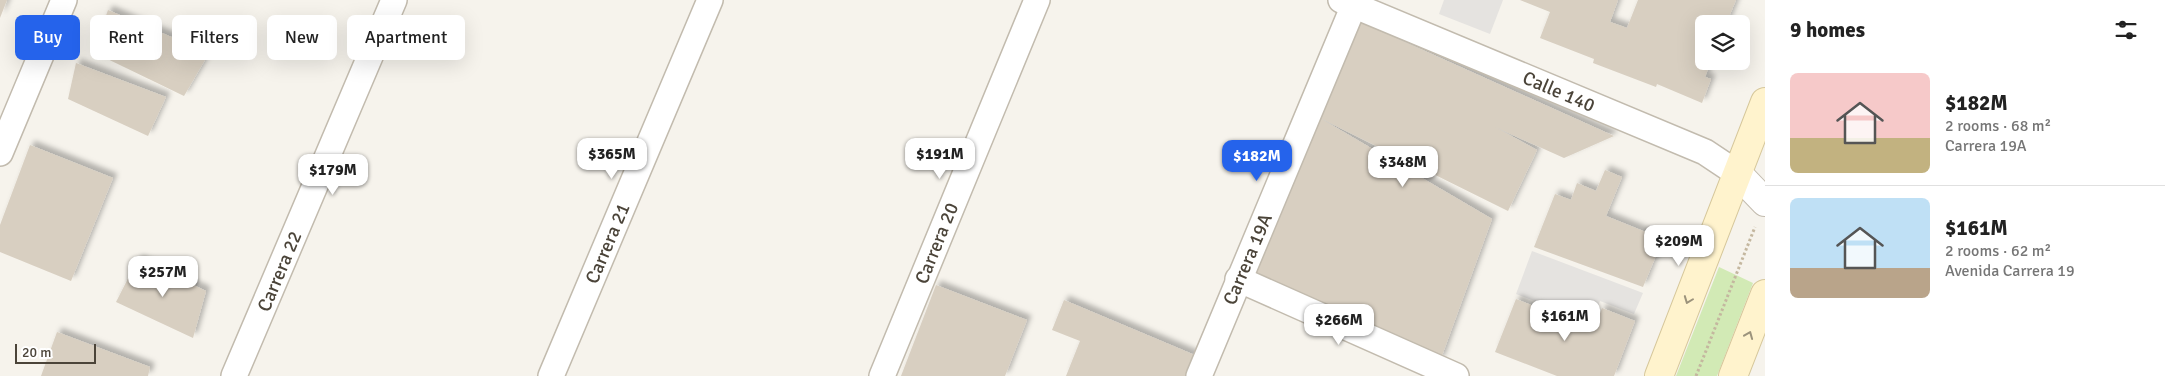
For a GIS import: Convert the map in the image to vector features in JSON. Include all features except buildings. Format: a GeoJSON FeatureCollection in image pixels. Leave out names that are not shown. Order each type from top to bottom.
{"type":"FeatureCollection","features":[{"type":"Feature","properties":{"kind":"main road"},"geometry":{"type":"LineString","coordinates":[[1659,376],[1765,102]]}},
{"type":"Feature","properties":{"kind":"main road"},"geometry":{"type":"LineString","coordinates":[[1733,376],[1765,294]]}},
{"type":"Feature","properties":{"kind":"street"},"geometry":{"type":"LineString","coordinates":[[0,154],[64,0]]}},
{"type":"Feature","properties":{"kind":"street","name":"Carrera 22"},"geometry":{"type":"LineString","coordinates":[[234,376],[394,0]]}},
{"type":"Feature","properties":{"kind":"street","name":"Carrera 21"},"geometry":{"type":"LineString","coordinates":[[551,376],[710,0]]}},
{"type":"Feature","properties":{"kind":"street","name":"Carrera 20"},"geometry":{"type":"LineString","coordinates":[[882,376],[1037,0]]}},
{"type":"Feature","properties":{"kind":"street","name":"Calle 140"},"geometry":{"type":"LineString","coordinates":[[1348,3],[1698,149],[1738,174],[1760,214]]}},
{"type":"Feature","properties":{"kind":"street","name":"Carrera 19A"},"geometry":{"type":"LineString","coordinates":[[1199,376],[1348,3]]}},
{"type":"Feature","properties":{"kind":"street"},"geometry":{"type":"LineString","coordinates":[[1238,279],[1456,376]]}},
{"type":"Feature","properties":{"kind":"path"},"geometry":{"type":"LineString","coordinates":[[1696,376],[1760,214]]}},
{"type":"Feature","properties":{"kind":"green space"},"geometry":{"type":"Polygon","coordinates":[[[1719,267],[1753,283],[1717,376],[1676,376],[1719,267]]]}},
{"type":"Feature","properties":{"kind":"shaded area"},"geometry":{"type":"Polygon","coordinates":[[[1444,0],[1503,0],[1490,34],[1439,14],[1444,0]]]}},
{"type":"Feature","properties":{"kind":"shaded area"},"geometry":{"type":"Polygon","coordinates":[[[1532,251],[1643,293],[1634,314],[1600,301],[1591,322],[1516,294],[1532,251]]]}}]}
